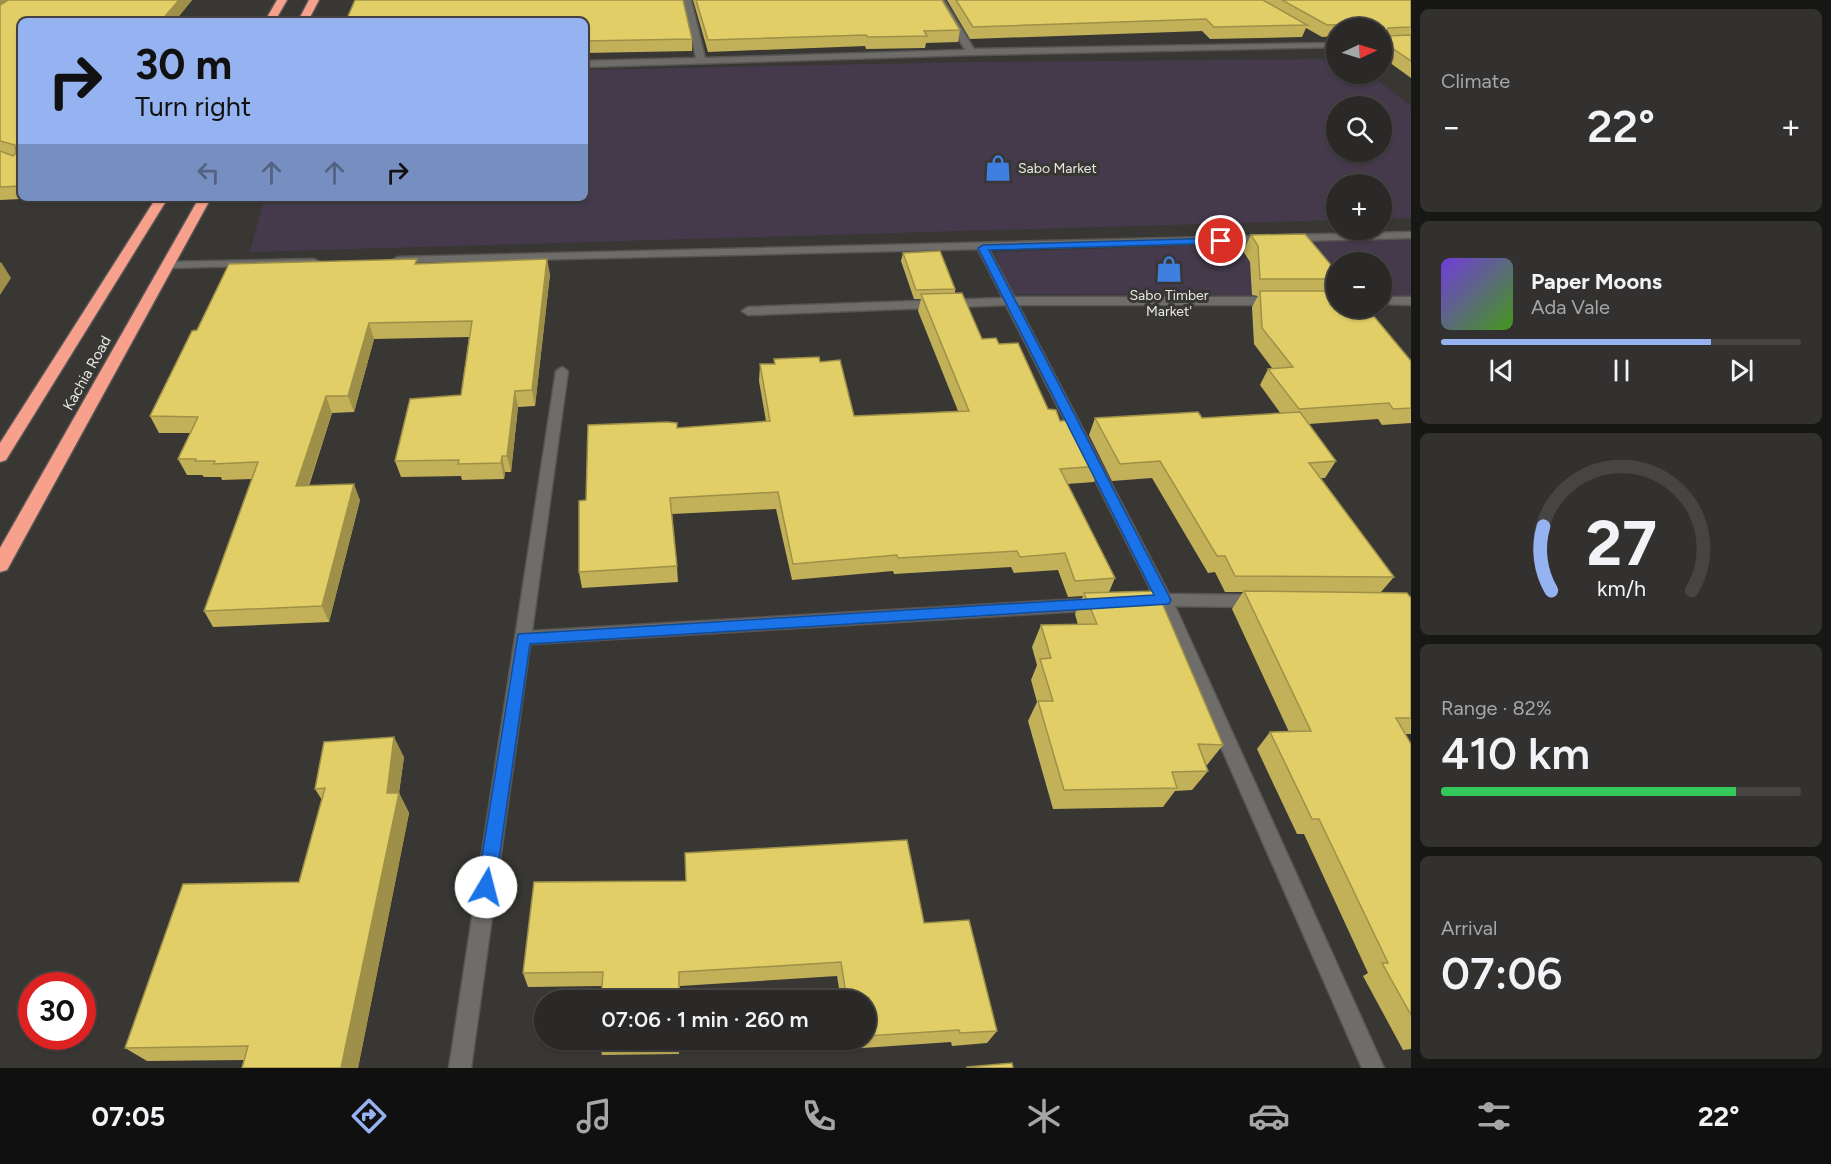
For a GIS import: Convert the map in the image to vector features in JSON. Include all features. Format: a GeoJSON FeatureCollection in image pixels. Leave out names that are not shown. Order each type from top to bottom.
{"type":"FeatureCollection","features":[{"type":"Feature","properties":{"kind":"highway"},"geometry":{"type":"LineString","coordinates":[[272,18],[282,0]]}},
{"type":"Feature","properties":{"kind":"highway"},"geometry":{"type":"LineString","coordinates":[[305,18],[314,0]]}},
{"type":"Feature","properties":{"kind":"highway","name":"Kachia Road"},"geometry":{"type":"LineString","coordinates":[[0,456],[160,201]]}},
{"type":"Feature","properties":{"kind":"highway","name":"Kachia Road"},"geometry":{"type":"LineString","coordinates":[[0,565],[203,201]]}},
{"type":"Feature","properties":{"kind":"street"},"geometry":{"type":"LineString","coordinates":[[687,0],[701,60]]}},
{"type":"Feature","properties":{"kind":"street"},"geometry":{"type":"LineString","coordinates":[[940,0],[971,52]]}},
{"type":"Feature","properties":{"kind":"street"},"geometry":{"type":"LineString","coordinates":[[1307,34],[1326,43]]}},
{"type":"Feature","properties":{"kind":"street"},"geometry":{"type":"LineString","coordinates":[[588,64],[971,52],[1326,46]]}},
{"type":"Feature","properties":{"kind":"street"},"geometry":{"type":"LineString","coordinates":[[383,261],[983,248],[1411,235]]}},
{"type":"Feature","properties":{"kind":"street"},"geometry":{"type":"LineString","coordinates":[[983,248],[1164,600],[1373,1068]]}},
{"type":"Feature","properties":{"kind":"street"},"geometry":{"type":"LineString","coordinates":[[167,265],[323,262]]}},
{"type":"Feature","properties":{"kind":"street"},"geometry":{"type":"LineString","coordinates":[[748,311],[1009,301],[1290,301]]}},
{"type":"Feature","properties":{"kind":"street"},"geometry":{"type":"LineString","coordinates":[[1392,301],[1411,301]]}},
{"type":"Feature","properties":{"kind":"street"},"geometry":{"type":"LineString","coordinates":[[459,1068],[562,371]]}},
{"type":"Feature","properties":{"kind":"street"},"geometry":{"type":"LineString","coordinates":[[1140,601],[1270,601]]}},
{"type":"Feature","properties":{"kind":"street"},"geometry":{"type":"LineString","coordinates":[[523,639],[1117,603]]}},
{"type":"Feature","properties":{"kind":"shaded area","name":"Sabo Market"},"geometry":{"type":"Polygon","coordinates":[[[1326,59],[1326,84],[1382,84],[1411,106],[1411,218],[1392,219],[1392,174],[1326,174],[1326,220],[250,252],[263,201],[588,201],[588,70],[974,62],[1326,59]]]}},
{"type":"Feature","properties":{"kind":"shaded area","name":"Sabo Timber Market'"},"geometry":{"type":"Polygon","coordinates":[[[1411,239],[1411,296],[1392,296],[1392,252],[1326,252],[1326,296],[1013,294],[994,252],[1392,240],[1411,239]]]}},
{"type":"Feature","properties":{"kind":"building"},"geometry":{"type":"Polygon","coordinates":[[[8,0],[179,0],[164,18],[18,18],[18,186],[0,187],[0,151],[13,156],[16,153],[15,145],[0,141],[0,5],[8,0]]]}},
{"type":"Feature","properties":{"kind":"building"},"geometry":{"type":"Polygon","coordinates":[[[355,0],[683,0],[692,39],[588,41],[588,18],[347,18],[355,0]]]}},
{"type":"Feature","properties":{"kind":"building"},"geometry":{"type":"Polygon","coordinates":[[[696,0],[942,0],[960,30],[924,31],[927,36],[868,37],[866,35],[708,40],[696,0]]]}},
{"type":"Feature","properties":{"kind":"building"},"geometry":{"type":"Polygon","coordinates":[[[956,0],[1263,0],[1307,25],[1214,27],[1206,19],[973,27],[956,0]]]}},
{"type":"Feature","properties":{"kind":"building"},"geometry":{"type":"Polygon","coordinates":[[[1282,0],[1411,0],[1411,27],[1392,28],[1392,18],[1326,18],[1326,24],[1282,0]]]}},
{"type":"Feature","properties":{"kind":"building"},"geometry":{"type":"Polygon","coordinates":[[[1411,35],[1411,61],[1392,48],[1392,36],[1411,35]]]}},
{"type":"Feature","properties":{"kind":"building"},"geometry":{"type":"Polygon","coordinates":[[[1305,234],[1326,259],[1326,279],[1260,279],[1258,246],[1251,235],[1305,234]]]}},
{"type":"Feature","properties":{"kind":"building"},"geometry":{"type":"Polygon","coordinates":[[[940,251],[955,289],[916,290],[903,253],[940,251]]]}},
{"type":"Feature","properties":{"kind":"building"},"geometry":{"type":"Polygon","coordinates":[[[417,259],[415,264],[547,259],[532,390],[515,391],[507,456],[502,456],[501,463],[458,464],[459,460],[395,461],[410,399],[461,395],[472,321],[369,323],[348,396],[326,396],[296,486],[354,484],[322,606],[204,611],[258,462],[214,464],[215,461],[178,459],[198,417],[150,416],[192,331],[197,330],[229,264],[417,259]]]}},
{"type":"Feature","properties":{"kind":"building"},"geometry":{"type":"Polygon","coordinates":[[[1260,291],[1326,291],[1326,318],[1375,318],[1411,361],[1411,408],[1393,409],[1389,403],[1299,409],[1268,369],[1293,367],[1262,328],[1260,291]]]}},
{"type":"Feature","properties":{"kind":"building"},"geometry":{"type":"Polygon","coordinates":[[[962,293],[982,339],[996,338],[999,344],[1018,343],[1048,409],[1056,410],[1060,421],[1076,420],[1100,466],[1060,469],[1115,578],[1075,581],[1065,553],[1020,557],[1017,551],[898,558],[897,555],[793,564],[778,492],[670,498],[677,566],[579,572],[579,501],[586,500],[588,425],[667,422],[677,423],[677,428],[770,421],[760,364],[775,364],[774,359],[819,357],[820,362],[840,360],[854,416],[969,411],[921,294],[962,293]]]}},
{"type":"Feature","properties":{"kind":"building"},"geometry":{"type":"Polygon","coordinates":[[[1198,412],[1202,418],[1300,412],[1336,461],[1309,463],[1394,577],[1235,576],[1225,556],[1217,556],[1160,461],[1120,464],[1095,418],[1198,412]]]}},
{"type":"Feature","properties":{"kind":"building"},"geometry":{"type":"Polygon","coordinates":[[[1157,591],[1223,745],[1198,744],[1208,771],[1172,772],[1177,788],[1064,790],[1038,701],[1053,701],[1040,659],[1051,658],[1041,625],[1097,624],[1084,593],[1157,591]]]}},
{"type":"Feature","properties":{"kind":"building"},"geometry":{"type":"Polygon","coordinates":[[[1244,591],[1407,593],[1411,598],[1411,718],[1396,718],[1411,744],[1411,1015],[1382,963],[1388,963],[1319,819],[1312,819],[1270,732],[1311,731],[1244,591]]]}},
{"type":"Feature","properties":{"kind":"building"},"geometry":{"type":"Polygon","coordinates":[[[394,737],[387,793],[399,793],[341,1068],[242,1068],[248,1046],[125,1048],[183,884],[299,882],[325,788],[315,789],[324,742],[394,737]]]}},
{"type":"Feature","properties":{"kind":"building"},"geometry":{"type":"Polygon","coordinates":[[[907,840],[924,923],[969,920],[997,1031],[960,1033],[959,1030],[876,1035],[876,990],[845,990],[841,962],[679,972],[679,990],[602,990],[603,972],[523,973],[534,882],[686,881],[685,853],[907,840]]]}},
{"type":"Feature","properties":{"kind":"building"},"geometry":{"type":"Polygon","coordinates":[[[1012,1063],[1013,1068],[967,1068],[967,1067],[1012,1063]]]}},
{"type":"Feature","properties":{"kind":"place","name":"Sabo Market"},"geometry":{"type":"Point","coordinates":[998,168]}},
{"type":"Feature","properties":{"kind":"place","name":"Sabo Timber Market'"},"geometry":{"type":"Point","coordinates":[1169,269]}},
{"type":"Feature","properties":{"kind":"route"},"geometry":{"type":"LineString","coordinates":[[486,887],[523,639],[1164,600],[983,248],[1221,241]]}}]}
